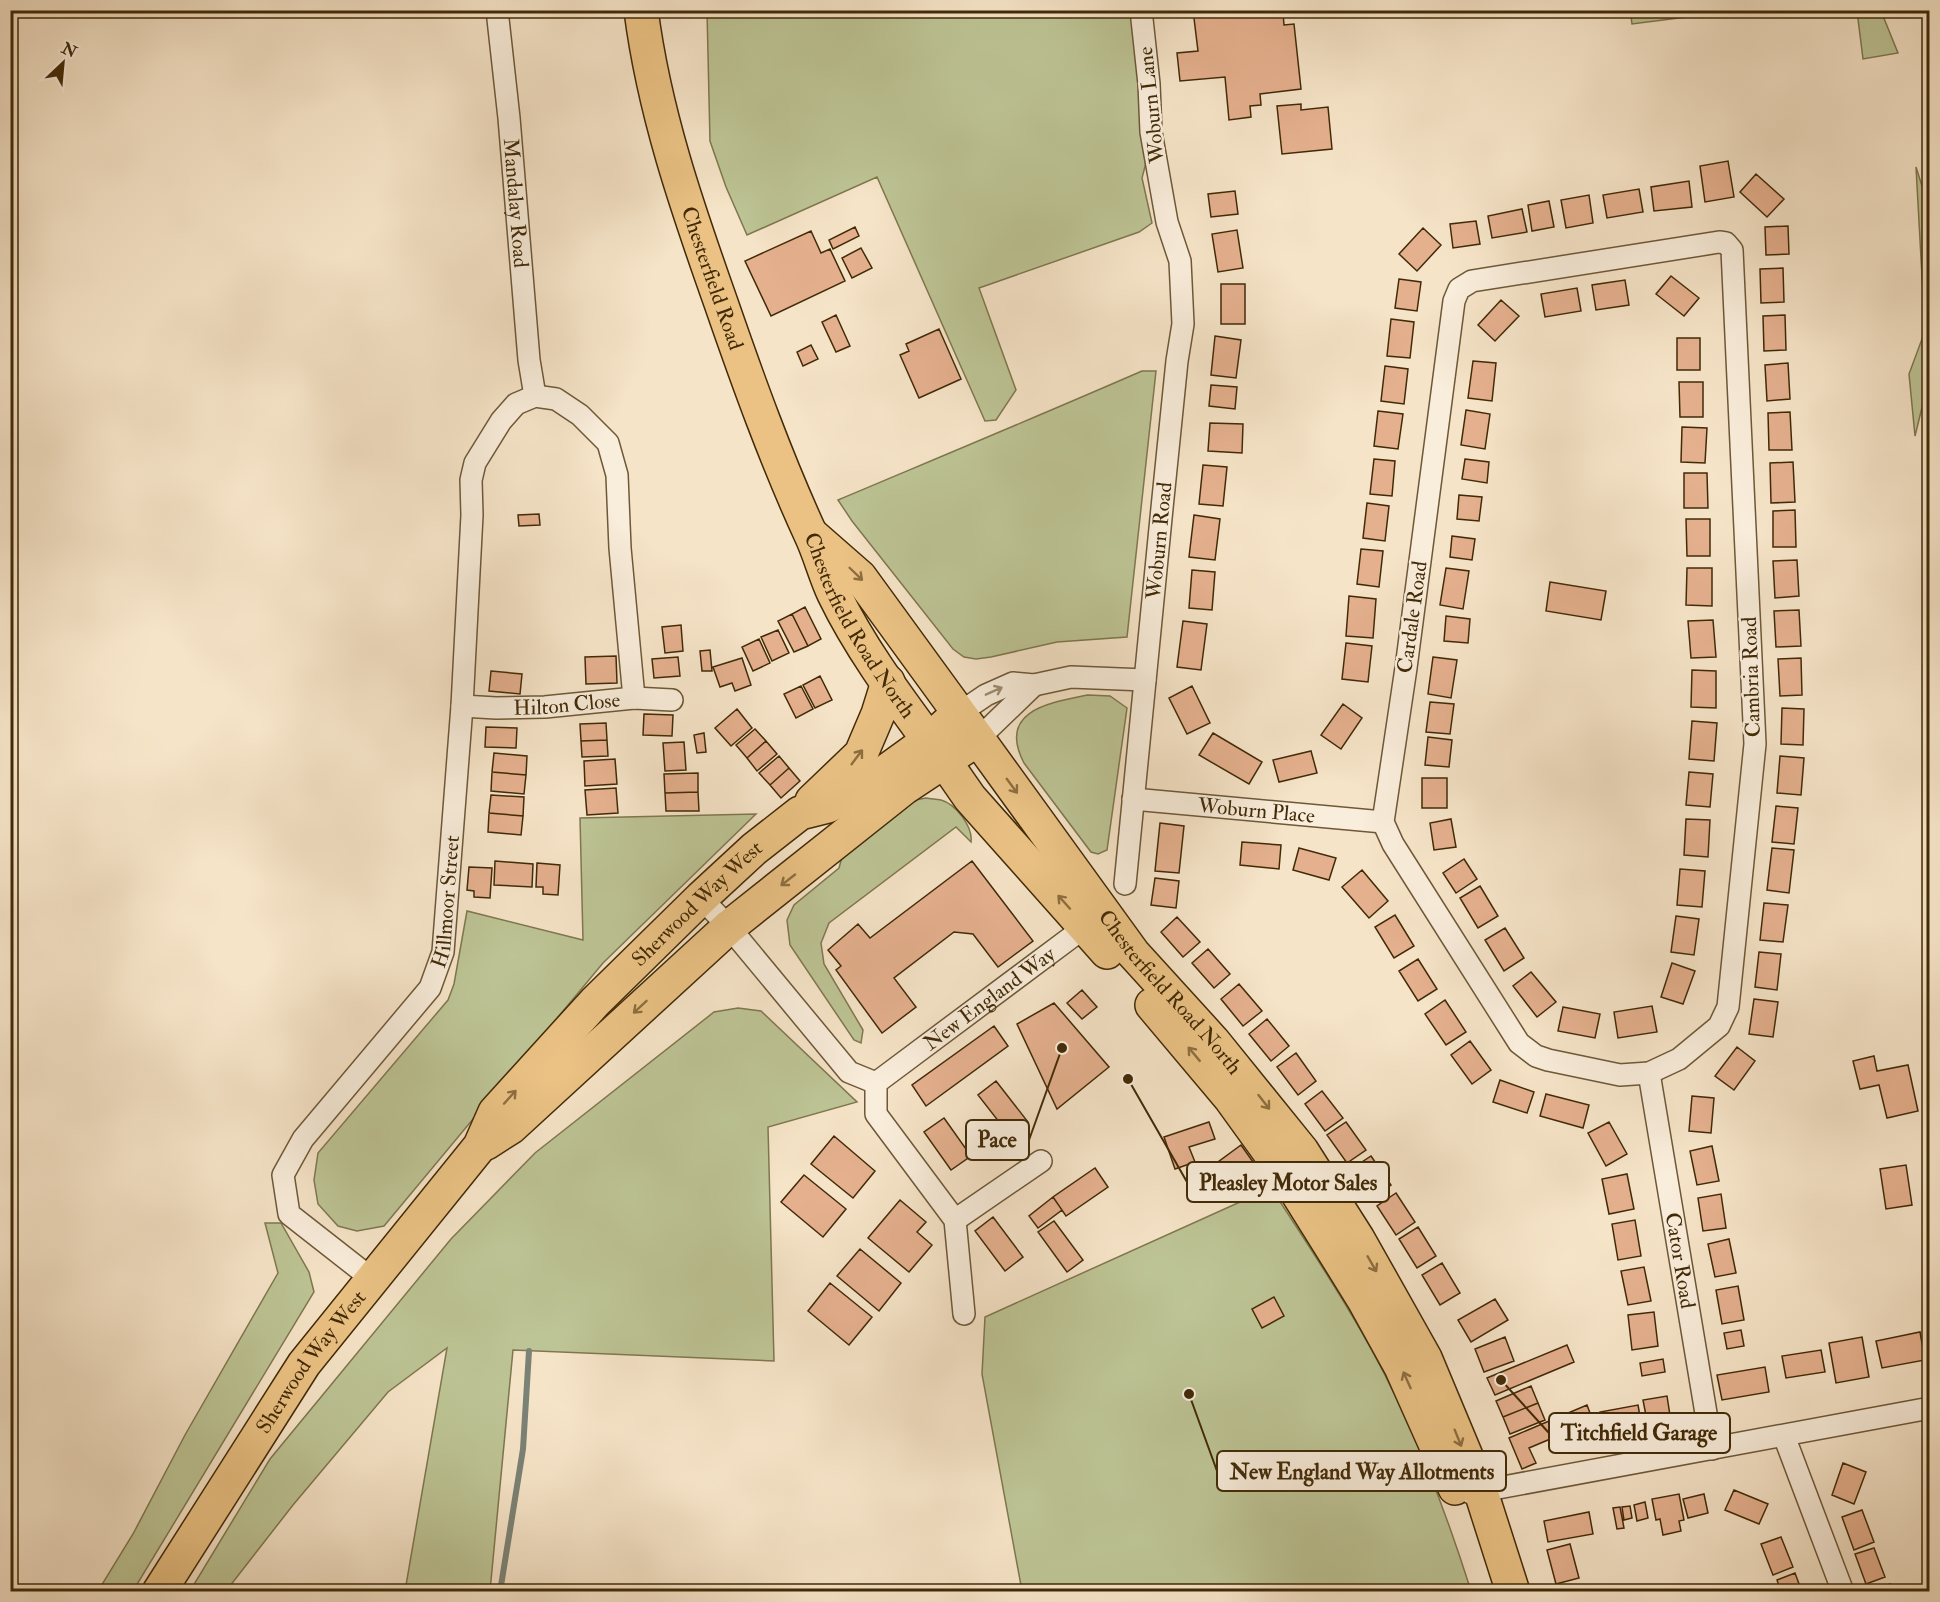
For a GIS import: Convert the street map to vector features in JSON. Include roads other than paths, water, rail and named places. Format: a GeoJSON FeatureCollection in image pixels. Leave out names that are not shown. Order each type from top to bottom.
{"type":"FeatureCollection","features":[{"type":"Feature","properties":{"kind":"main road","name":"Chesterfield Road"},"geometry":{"type":"LineString","coordinates":[[641,10],[646,53],[676,172],[760,414],[788,484],[812,535]]}},
{"type":"Feature","properties":{"kind":"main road","name":"Chesterfield Road North"},"geometry":{"type":"LineString","coordinates":[[812,535],[834,593],[857,635],[970,798],[1094,920],[1133,953],[1213,1041],[1302,1151],[1358,1239],[1425,1358],[1469,1493],[1513,1592]]}},
{"type":"Feature","properties":{"kind":"main road","name":"Chesterfield Road North"},"geometry":{"type":"LineString","coordinates":[[812,535],[860,577],[968,726],[1094,920]]}},
{"type":"Feature","properties":{"kind":"main road"},"geometry":{"type":"LineString","coordinates":[[800,813],[861,754],[879,714],[888,682]]}},
{"type":"Feature","properties":{"kind":"main road","name":"Sherwood Way West"},"geometry":{"type":"LineString","coordinates":[[480,1146],[511,1127],[729,927],[904,788],[937,751],[968,726]]}},
{"type":"Feature","properties":{"kind":"main road","name":"Sherwood Way West"},"geometry":{"type":"LineString","coordinates":[[159,1592],[304,1364],[480,1146],[495,1112],[595,1002],[754,849],[800,813],[828,807],[937,751]]}},
{"type":"Feature","properties":{"kind":"main road","name":"Chesterfield Road North"},"geometry":{"type":"LineString","coordinates":[[1469,1493],[1488,1592]]}},
{"type":"Feature","properties":{"kind":"street","name":"Mandalay Road"},"geometry":{"type":"LineString","coordinates":[[497,10],[509,118],[529,360],[535,396]]}},
{"type":"Feature","properties":{"kind":"street","name":"Woburn Lane"},"geometry":{"type":"LineString","coordinates":[[1140,10],[1149,84],[1151,132],[1163,200]]}},
{"type":"Feature","properties":{"kind":"street","name":"Woburn Road"},"geometry":{"type":"LineString","coordinates":[[1125,884],[1177,361],[1183,324],[1180,261],[1167,222],[1163,200]]}},
{"type":"Feature","properties":{"kind":"street","name":"Cardale Road"},"geometry":{"type":"LineString","coordinates":[[1383,822],[1406,668],[1454,301],[1459,289],[1472,281],[1719,242],[1726,243]]}},
{"type":"Feature","properties":{"kind":"street","name":"Cambria Road"},"geometry":{"type":"LineString","coordinates":[[1649,1073],[1687,1053],[1719,1026],[1728,1007],[1755,744],[1732,250],[1726,243]]}},
{"type":"Feature","properties":{"kind":"street","name":"Hillmoor Street"},"geometry":{"type":"LineString","coordinates":[[372,1279],[289,1214],[283,1175],[303,1139],[430,988],[443,952],[462,706],[471,480],[476,463],[492,434],[516,404],[535,396]]}},
{"type":"Feature","properties":{"kind":"street"},"geometry":{"type":"LineString","coordinates":[[535,396],[556,399],[580,415],[608,443],[617,475],[620,548],[634,698]]}},
{"type":"Feature","properties":{"kind":"street"},"geometry":{"type":"LineString","coordinates":[[968,726],[986,695],[1013,683],[1034,685],[1071,677],[1145,680]]}},
{"type":"Feature","properties":{"kind":"street"},"geometry":{"type":"LineString","coordinates":[[968,726],[1034,685]]}},
{"type":"Feature","properties":{"kind":"street","name":"Hilton Close"},"geometry":{"type":"LineString","coordinates":[[462,706],[545,707],[634,698],[672,700]]}},
{"type":"Feature","properties":{"kind":"street","name":"Woburn Place"},"geometry":{"type":"LineString","coordinates":[[1132,799],[1383,822]]}},
{"type":"Feature","properties":{"kind":"street"},"geometry":{"type":"LineString","coordinates":[[1383,822],[1393,844],[1519,1043],[1536,1056],[1548,1060],[1620,1075],[1649,1073]]}},
{"type":"Feature","properties":{"kind":"street"},"geometry":{"type":"LineString","coordinates":[[701,898],[729,927],[849,1072],[876,1083],[876,1114],[955,1220],[964,1314]]}},
{"type":"Feature","properties":{"kind":"street","name":"New England Way"},"geometry":{"type":"LineString","coordinates":[[876,1083],[1094,920]]}},
{"type":"Feature","properties":{"kind":"street","name":"Cator Road"},"geometry":{"type":"LineString","coordinates":[[1649,1073],[1712,1449]]}},
{"type":"Feature","properties":{"kind":"street"},"geometry":{"type":"LineString","coordinates":[[955,1220],[1041,1161]]}},
{"type":"Feature","properties":{"kind":"street"},"geometry":{"type":"LineString","coordinates":[[1469,1493],[1929,1408]]}},
{"type":"Feature","properties":{"kind":"street"},"geometry":{"type":"LineString","coordinates":[[1784,1436],[1843,1592]]}},
{"type":"Feature","properties":{"kind":"waterway"},"geometry":{"type":"LineString","coordinates":[[500,1592],[523,1449],[529,1351]]}},
{"type":"Feature","properties":{"kind":"place","name":"Pace"},"geometry":{"type":"Point","coordinates":[1062,1048]}},
{"type":"Feature","properties":{"kind":"place","name":"Pleasley Motor Sales"},"geometry":{"type":"Point","coordinates":[1128,1079]}},
{"type":"Feature","properties":{"kind":"place","name":"Titchfield Garage"},"geometry":{"type":"Point","coordinates":[1501,1380]}},
{"type":"Feature","properties":{"kind":"place","name":"New England Way Allotments"},"geometry":{"type":"Point","coordinates":[1189,1394]}}]}
